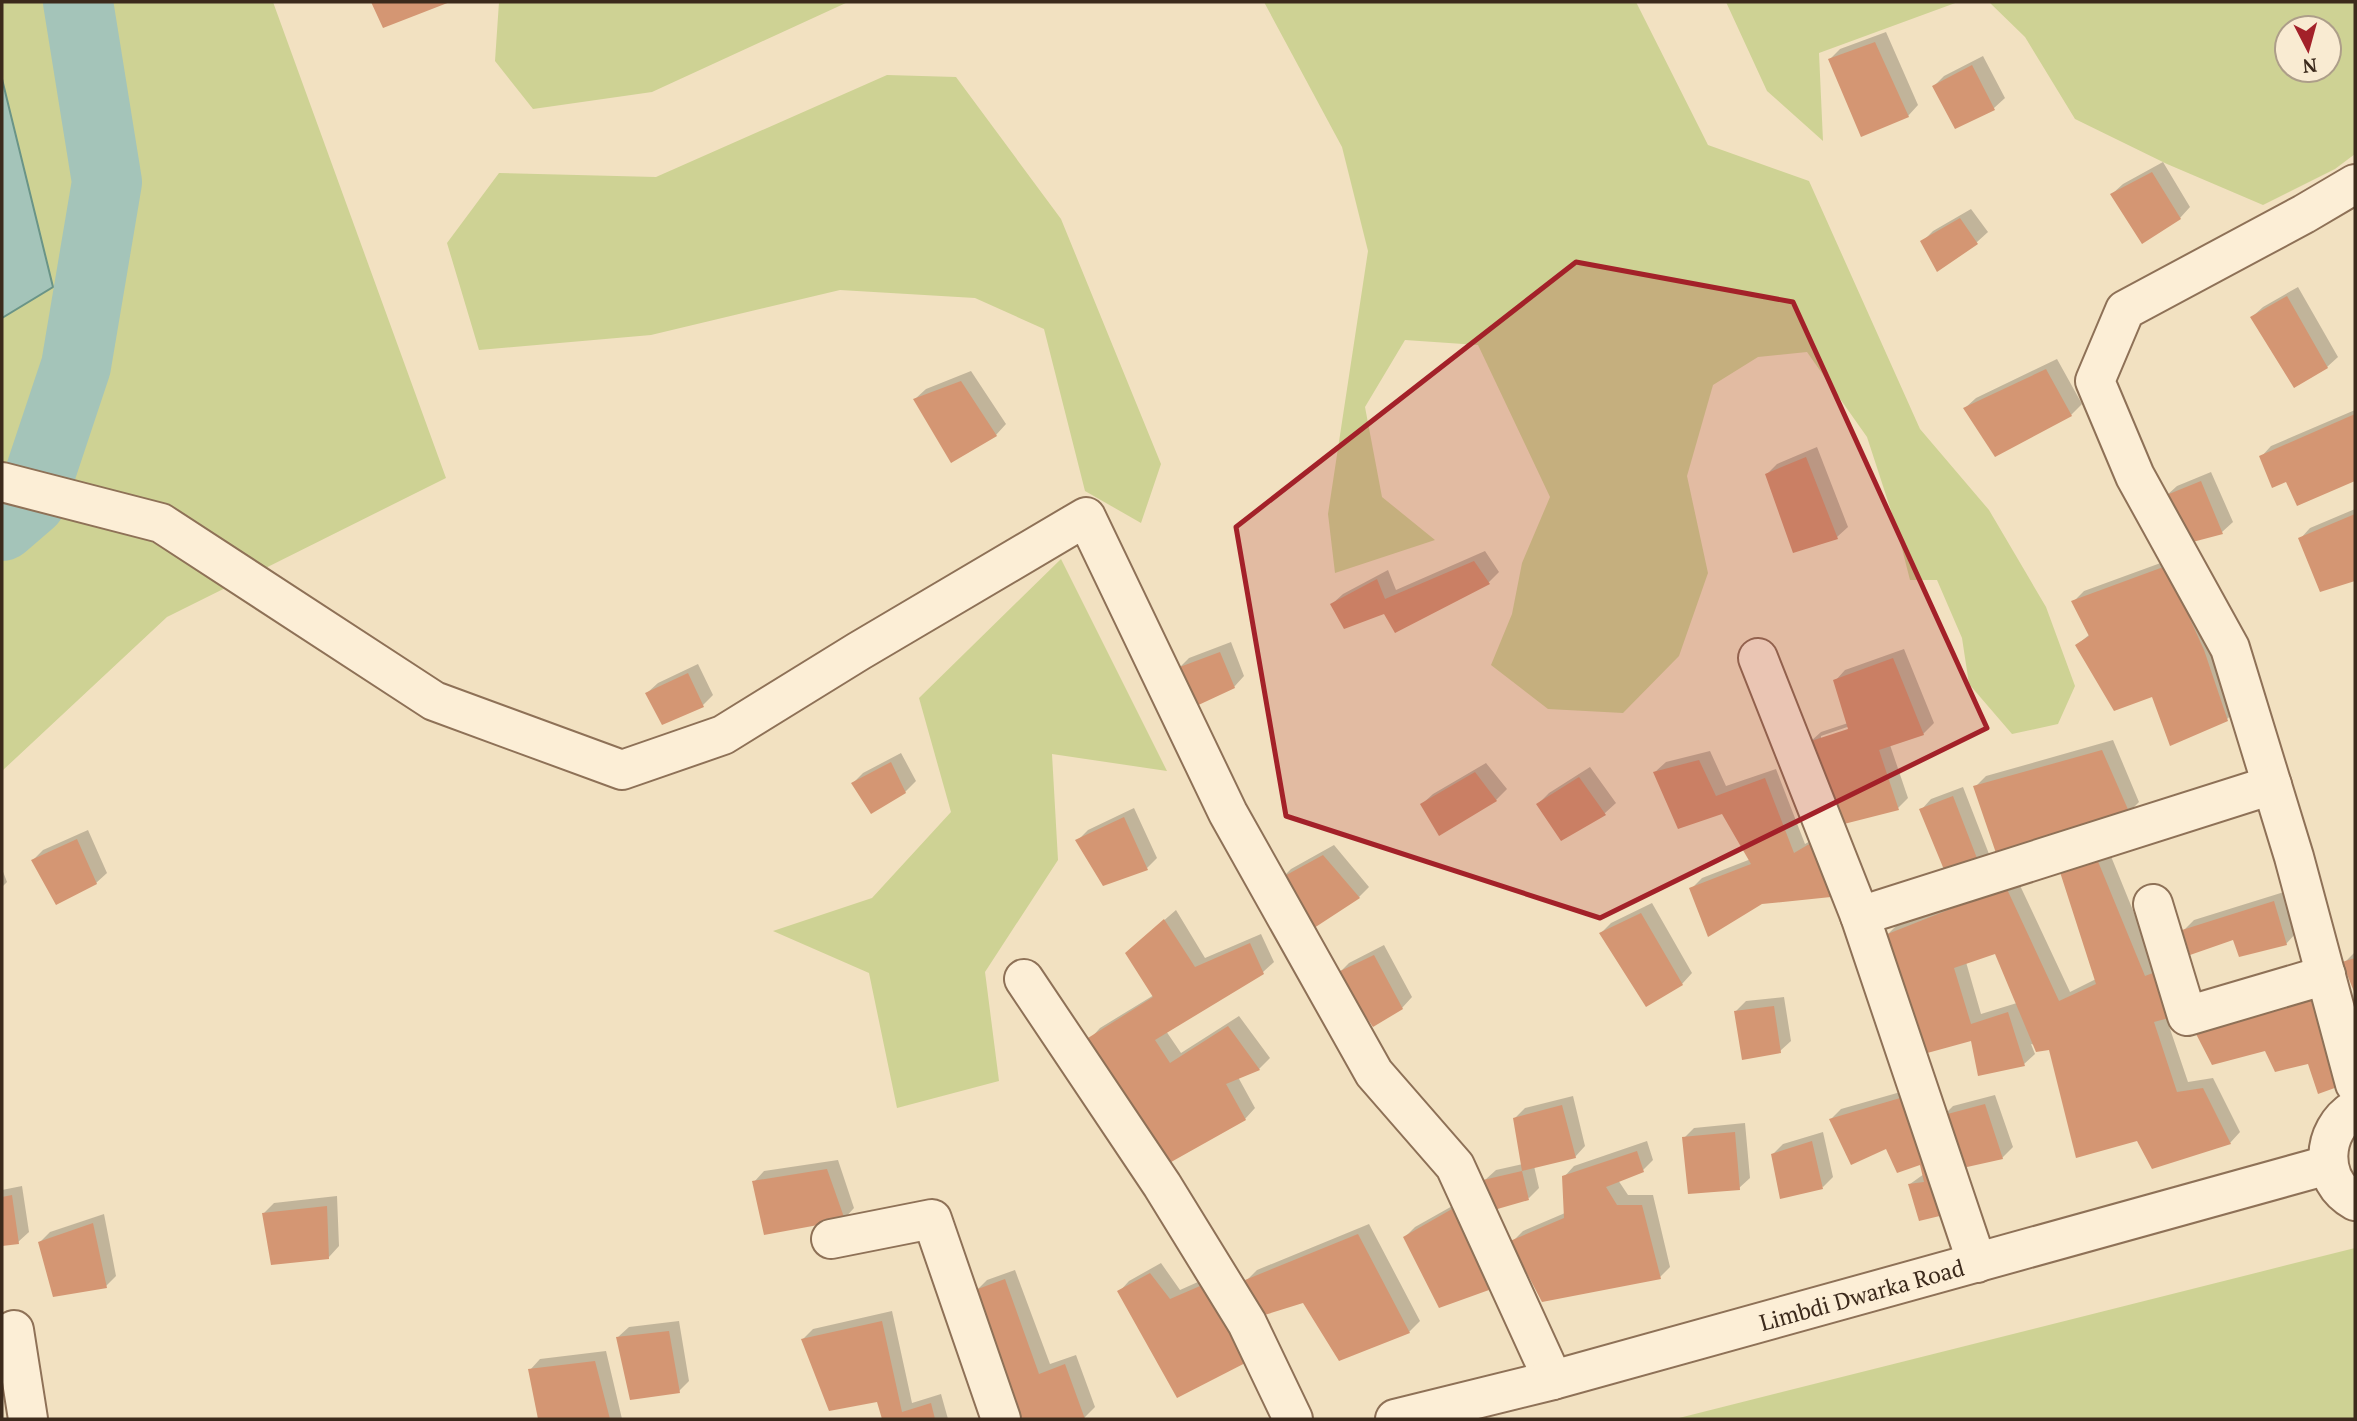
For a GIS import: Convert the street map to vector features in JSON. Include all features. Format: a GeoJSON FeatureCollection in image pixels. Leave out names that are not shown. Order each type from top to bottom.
{"type":"FeatureCollection","features":[{"type":"Feature","properties":{"kind":"street"},"geometry":{"type":"LineString","coordinates":[[2355,184],[2125,310],[2095,381],[2135,476],[2231,649],[2272,785],[2355,1084]]}},
{"type":"Feature","properties":{"kind":"street"},"geometry":{"type":"LineString","coordinates":[[2,482],[161,523],[434,701],[622,770],[723,735],[1086,517],[1228,813],[1374,1073],[1455,1167],[1553,1380]]}},
{"type":"Feature","properties":{"kind":"street"},"geometry":{"type":"LineString","coordinates":[[1758,658],[1860,916],[1977,1263]]}},
{"type":"Feature","properties":{"kind":"street"},"geometry":{"type":"LineString","coordinates":[[1860,916],[2272,785]]}},
{"type":"Feature","properties":{"kind":"street"},"geometry":{"type":"LineString","coordinates":[[2153,904],[2187,1016],[2326,975]]}},
{"type":"Feature","properties":{"kind":"street"},"geometry":{"type":"LineString","coordinates":[[1024,979],[1163,1185],[1247,1323],[1293,1419]]}},
{"type":"Feature","properties":{"kind":"street"},"geometry":{"type":"LineString","coordinates":[[2355,1109],[2334,1129],[2328,1146],[2328,1165],[2335,1182],[2346,1196],[2355,1201]]}},
{"type":"Feature","properties":{"kind":"street","name":"Limbdi Dwarka Road"},"geometry":{"type":"LineString","coordinates":[[1395,1419],[1553,1380],[2328,1165]]}},
{"type":"Feature","properties":{"kind":"street"},"geometry":{"type":"LineString","coordinates":[[831,1239],[932,1220],[1000,1419]]}},
{"type":"Feature","properties":{"kind":"street"},"geometry":{"type":"LineString","coordinates":[[14,1330],[28,1419]]}},
{"type":"Feature","properties":{"kind":"highlighted area"},"geometry":{"type":"Polygon","coordinates":[[[1576,262],[1793,302],[1987,728],[1600,918],[1286,816],[1236,527],[1576,262]]]}},
{"type":"Feature","properties":{"kind":"green space"},"geometry":{"type":"Polygon","coordinates":[[[2,2],[273,2],[446,478],[167,617],[2,771],[2,318],[53,287],[2,79],[2,2]]]}},
{"type":"Feature","properties":{"kind":"green space"},"geometry":{"type":"Polygon","coordinates":[[[499,2],[848,2],[652,92],[533,109],[495,61],[499,2]]]}},
{"type":"Feature","properties":{"kind":"green space"},"geometry":{"type":"Polygon","coordinates":[[[1264,2],[1636,2],[1708,145],[1809,181],[1920,429],[1989,510],[2046,607],[2075,686],[2058,724],[2012,734],[1969,684],[1962,638],[1937,580],[1910,580],[1897,529],[1867,437],[1807,352],[1758,357],[1713,385],[1687,476],[1708,573],[1679,656],[1623,713],[1548,709],[1491,665],[1512,614],[1522,563],[1550,497],[1478,345],[1405,340],[1365,407],[1382,497],[1435,540],[1335,573],[1328,514],[1368,251],[1342,147],[1264,2]]]}},
{"type":"Feature","properties":{"kind":"green space"},"geometry":{"type":"Polygon","coordinates":[[[1726,2],[1958,2],[1819,53],[1823,141],[1767,91],[1726,2]]]}},
{"type":"Feature","properties":{"kind":"green space"},"geometry":{"type":"Polygon","coordinates":[[[1989,2],[2355,2],[2355,154],[2335,169],[2263,205],[2167,164],[2075,119],[2025,37],[1989,2]]]}},
{"type":"Feature","properties":{"kind":"green space"},"geometry":{"type":"Polygon","coordinates":[[[887,75],[956,77],[1061,219],[1161,464],[1141,523],[1085,491],[1044,329],[975,298],[840,290],[651,335],[479,350],[447,243],[499,173],[656,177],[887,75]]]}},
{"type":"Feature","properties":{"kind":"green space"},"geometry":{"type":"Polygon","coordinates":[[[1061,559],[1167,771],[1052,754],[1058,860],[985,972],[999,1081],[897,1108],[869,973],[773,931],[872,898],[951,812],[919,698],[1061,559]]]}},
{"type":"Feature","properties":{"kind":"green space"},"geometry":{"type":"Polygon","coordinates":[[[2355,1248],[2355,1419],[1675,1419],[2355,1248]]]}},
{"type":"Feature","properties":{"kind":"water"},"geometry":{"type":"Polygon","coordinates":[[[2,79],[53,287],[2,318],[2,79]]]}},
{"type":"Feature","properties":{"kind":"building"},"geometry":{"type":"Polygon","coordinates":[[[371,2],[450,2],[383,28],[371,2]]]}},
{"type":"Feature","properties":{"kind":"building"},"geometry":{"type":"Polygon","coordinates":[[[1875,42],[1909,117],[1861,137],[1828,59],[1875,42]]]}},
{"type":"Feature","properties":{"kind":"building"},"geometry":{"type":"Polygon","coordinates":[[[1972,65],[1995,110],[1955,129],[1932,86],[1972,65]]]}},
{"type":"Feature","properties":{"kind":"building"},"geometry":{"type":"Polygon","coordinates":[[[2152,172],[2181,219],[2142,244],[2110,194],[2152,172]]]}},
{"type":"Feature","properties":{"kind":"building"},"geometry":{"type":"Polygon","coordinates":[[[1960,218],[1978,244],[1937,272],[1920,241],[1960,218]]]}},
{"type":"Feature","properties":{"kind":"building"},"geometry":{"type":"Polygon","coordinates":[[[2287,296],[2328,368],[2294,388],[2250,317],[2287,296]]]}},
{"type":"Feature","properties":{"kind":"building"},"geometry":{"type":"Polygon","coordinates":[[[2046,369],[2072,416],[1995,457],[1963,408],[2046,369]]]}},
{"type":"Feature","properties":{"kind":"building"},"geometry":{"type":"Polygon","coordinates":[[[961,381],[997,436],[951,463],[913,399],[961,381]]]}},
{"type":"Feature","properties":{"kind":"building"},"geometry":{"type":"Polygon","coordinates":[[[2355,414],[2355,481],[2297,506],[2286,482],[2272,488],[2259,456],[2355,414]]]}},
{"type":"Feature","properties":{"kind":"building"},"geometry":{"type":"Polygon","coordinates":[[[1806,457],[1838,539],[1793,553],[1765,474],[1806,457]]]}},
{"type":"Feature","properties":{"kind":"building"},"geometry":{"type":"Polygon","coordinates":[[[2201,481],[2223,534],[2185,544],[2164,496],[2201,481]]]}},
{"type":"Feature","properties":{"kind":"building"},"geometry":{"type":"Polygon","coordinates":[[[2355,514],[2355,581],[2320,592],[2298,538],[2355,514]]]}},
{"type":"Feature","properties":{"kind":"building"},"geometry":{"type":"Polygon","coordinates":[[[1474,561],[1490,584],[1395,633],[1384,614],[1344,629],[1330,604],[1377,579],[1385,599],[1474,561]]]}},
{"type":"Feature","properties":{"kind":"building"},"geometry":{"type":"Polygon","coordinates":[[[2166,566],[2204,650],[2228,721],[2170,746],[2152,697],[2114,711],[2075,645],[2089,636],[2071,601],[2166,566]]]}},
{"type":"Feature","properties":{"kind":"building"},"geometry":{"type":"Polygon","coordinates":[[[1220,652],[1235,688],[1192,708],[1177,668],[1220,652]]]}},
{"type":"Feature","properties":{"kind":"building"},"geometry":{"type":"Polygon","coordinates":[[[1893,658],[1924,735],[1879,750],[1899,810],[1844,824],[1808,742],[1848,729],[1833,680],[1893,658]]]}},
{"type":"Feature","properties":{"kind":"building"},"geometry":{"type":"Polygon","coordinates":[[[688,673],[704,707],[662,725],[645,693],[688,673]]]}},
{"type":"Feature","properties":{"kind":"building"},"geometry":{"type":"Polygon","coordinates":[[[2102,750],[2130,814],[1997,856],[1973,786],[2102,750]]]}},
{"type":"Feature","properties":{"kind":"building"},"geometry":{"type":"Polygon","coordinates":[[[1699,760],[1716,796],[1765,778],[1794,853],[1816,840],[1831,897],[1762,904],[1708,937],[1689,888],[1751,864],[1722,814],[1678,829],[1653,772],[1699,760]]]}},
{"type":"Feature","properties":{"kind":"building"},"geometry":{"type":"Polygon","coordinates":[[[891,762],[906,793],[871,814],[851,783],[891,762]]]}},
{"type":"Feature","properties":{"kind":"building"},"geometry":{"type":"Polygon","coordinates":[[[1475,772],[1497,801],[1439,836],[1420,804],[1475,772]]]}},
{"type":"Feature","properties":{"kind":"building"},"geometry":{"type":"Polygon","coordinates":[[[1579,777],[1606,815],[1561,841],[1536,804],[1579,777]]]}},
{"type":"Feature","properties":{"kind":"building"},"geometry":{"type":"Polygon","coordinates":[[[1953,796],[1980,866],[1947,877],[1919,809],[1953,796]]]}},
{"type":"Feature","properties":{"kind":"building"},"geometry":{"type":"Polygon","coordinates":[[[1124,817],[1148,870],[1103,886],[1075,840],[1124,817]]]}},
{"type":"Feature","properties":{"kind":"building"},"geometry":{"type":"Polygon","coordinates":[[[77,839],[97,884],[56,905],[31,860],[77,839]]]}},
{"type":"Feature","properties":{"kind":"building"},"geometry":{"type":"Polygon","coordinates":[[[1323,855],[1360,898],[1311,930],[1279,879],[1323,855]]]}},
{"type":"Feature","properties":{"kind":"building"},"geometry":{"type":"Polygon","coordinates":[[[2097,859],[2145,976],[2158,971],[2176,1016],[2154,1022],[2177,1092],[2203,1088],[2231,1144],[2152,1169],[2137,1141],[2076,1158],[2049,1050],[2036,1052],[1995,954],[1954,968],[1971,1024],[2008,1012],[2025,1066],[1978,1076],[1971,1041],[1920,1055],[1885,935],[2006,887],[2059,1001],[2096,984],[2059,869],[2097,859]]]}},
{"type":"Feature","properties":{"kind":"building"},"geometry":{"type":"Polygon","coordinates":[[[2274,901],[2287,945],[2239,957],[2233,940],[2190,955],[2182,930],[2274,901]]]}},
{"type":"Feature","properties":{"kind":"building"},"geometry":{"type":"Polygon","coordinates":[[[1641,913],[1683,985],[1646,1007],[1599,933],[1641,913]]]}},
{"type":"Feature","properties":{"kind":"building"},"geometry":{"type":"Polygon","coordinates":[[[1164,919],[1195,967],[1250,943],[1264,974],[1155,1040],[1170,1063],[1228,1026],[1260,1070],[1226,1084],[1246,1120],[1164,1166],[1088,1038],[1153,997],[1125,953],[1164,919]]]}},
{"type":"Feature","properties":{"kind":"building"},"geometry":{"type":"Polygon","coordinates":[[[1374,955],[1403,1009],[1373,1027],[1336,973],[1374,955]]]}},
{"type":"Feature","properties":{"kind":"building"},"geometry":{"type":"Polygon","coordinates":[[[2355,958],[2355,994],[2342,962],[2355,958]]]}},
{"type":"Feature","properties":{"kind":"building"},"geometry":{"type":"Polygon","coordinates":[[[2316,994],[2343,1085],[2318,1094],[2308,1064],[2275,1072],[2265,1051],[2212,1065],[2194,1030],[2316,994]]]}},
{"type":"Feature","properties":{"kind":"building"},"geometry":{"type":"Polygon","coordinates":[[[1774,1006],[1781,1053],[1742,1060],[1734,1011],[1774,1006]]]}},
{"type":"Feature","properties":{"kind":"building"},"geometry":{"type":"Polygon","coordinates":[[[1907,1096],[1948,1214],[1919,1221],[1908,1184],[1924,1182],[1920,1165],[1897,1173],[1886,1149],[1851,1165],[1829,1119],[1907,1096]]]}},
{"type":"Feature","properties":{"kind":"building"},"geometry":{"type":"Polygon","coordinates":[[[1985,1104],[2003,1159],[1958,1169],[1940,1116],[1985,1104]]]}},
{"type":"Feature","properties":{"kind":"building"},"geometry":{"type":"Polygon","coordinates":[[[1562,1105],[1576,1158],[1522,1171],[1513,1118],[1562,1105]]]}},
{"type":"Feature","properties":{"kind":"building"},"geometry":{"type":"Polygon","coordinates":[[[1735,1132],[1740,1190],[1688,1194],[1682,1137],[1735,1132]]]}},
{"type":"Feature","properties":{"kind":"building"},"geometry":{"type":"Polygon","coordinates":[[[1812,1141],[1823,1189],[1780,1199],[1771,1154],[1812,1141]]]}},
{"type":"Feature","properties":{"kind":"building"},"geometry":{"type":"Polygon","coordinates":[[[1637,1151],[1644,1172],[1606,1187],[1617,1205],[1642,1205],[1661,1279],[1542,1302],[1510,1241],[1564,1218],[1562,1176],[1637,1151]]]}},
{"type":"Feature","properties":{"kind":"building"},"geometry":{"type":"Polygon","coordinates":[[[827,1169],[845,1220],[764,1235],[752,1181],[827,1169]]]}},
{"type":"Feature","properties":{"kind":"building"},"geometry":{"type":"Polygon","coordinates":[[[1522,1171],[1529,1200],[1494,1210],[1483,1180],[1522,1171]]]}},
{"type":"Feature","properties":{"kind":"building"},"geometry":{"type":"Polygon","coordinates":[[[12,1195],[19,1244],[2,1246],[2,1197],[12,1195]]]}},
{"type":"Feature","properties":{"kind":"building"},"geometry":{"type":"Polygon","coordinates":[[[327,1206],[329,1259],[271,1265],[262,1213],[327,1206]]]}},
{"type":"Feature","properties":{"kind":"building"},"geometry":{"type":"Polygon","coordinates":[[[1452,1209],[1489,1290],[1439,1308],[1403,1237],[1452,1209]]]}},
{"type":"Feature","properties":{"kind":"building"},"geometry":{"type":"Polygon","coordinates":[[[93,1223],[107,1288],[53,1297],[38,1242],[93,1223]]]}},
{"type":"Feature","properties":{"kind":"building"},"geometry":{"type":"Polygon","coordinates":[[[1358,1234],[1410,1333],[1339,1361],[1303,1303],[1258,1317],[1245,1280],[1358,1234]]]}},
{"type":"Feature","properties":{"kind":"building"},"geometry":{"type":"Polygon","coordinates":[[[1150,1273],[1170,1299],[1207,1283],[1255,1358],[1177,1398],[1117,1291],[1150,1273]]]}},
{"type":"Feature","properties":{"kind":"building"},"geometry":{"type":"Polygon","coordinates":[[[1005,1279],[1039,1374],[1065,1364],[1085,1419],[1022,1419],[975,1290],[1005,1279]]]}},
{"type":"Feature","properties":{"kind":"building"},"geometry":{"type":"Polygon","coordinates":[[[882,1321],[902,1412],[931,1403],[935,1419],[882,1419],[877,1402],[829,1411],[801,1339],[882,1321]]]}},
{"type":"Feature","properties":{"kind":"building"},"geometry":{"type":"Polygon","coordinates":[[[669,1331],[680,1393],[630,1400],[616,1337],[669,1331]]]}},
{"type":"Feature","properties":{"kind":"building"},"geometry":{"type":"Polygon","coordinates":[[[595,1361],[610,1419],[538,1419],[528,1369],[595,1361]]]}},
{"type":"Feature","properties":{"kind":"waterway"},"geometry":{"type":"LineString","coordinates":[[2,526],[31,501],[76,366],[107,182],[78,2]]}}]}
